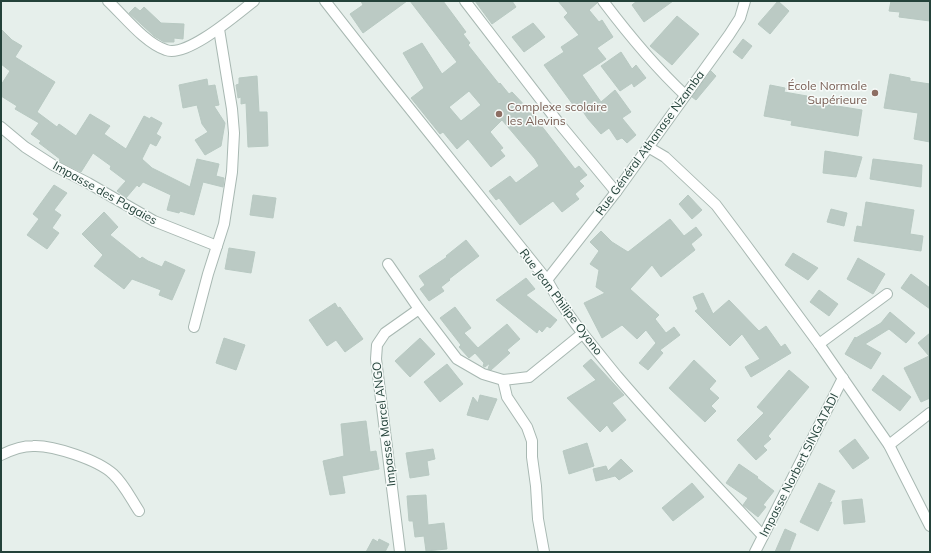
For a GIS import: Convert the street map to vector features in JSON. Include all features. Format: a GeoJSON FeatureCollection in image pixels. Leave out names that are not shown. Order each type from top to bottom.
{"type":"FeatureCollection","features":[{"type":"Feature","properties":{"kind":"street"},"geometry":{"type":"LineString","coordinates":[[108,1],[148,40],[167,51],[177,51],[186,48],[219,29],[254,1]]}},
{"type":"Feature","properties":{"kind":"street","name":"Rue Jean Philipe Oyono"},"geometry":{"type":"LineString","coordinates":[[325,1],[547,280],[582,334],[668,435],[763,536]]}},
{"type":"Feature","properties":{"kind":"street"},"geometry":{"type":"LineString","coordinates":[[465,1],[558,122],[616,192]]}},
{"type":"Feature","properties":{"kind":"street"},"geometry":{"type":"LineString","coordinates":[[603,1],[634,42],[661,72],[685,95]]}},
{"type":"Feature","properties":{"kind":"street","name":"Rue Général Athanase Nzamba"},"geometry":{"type":"LineString","coordinates":[[547,280],[616,192],[729,35],[740,18],[745,1]]}},
{"type":"Feature","properties":{"kind":"street"},"geometry":{"type":"LineString","coordinates":[[194,327],[204,288],[224,224],[234,150],[232,109],[219,29]]}},
{"type":"Feature","properties":{"kind":"street","name":"Impasse des Pagaies"},"geometry":{"type":"LineString","coordinates":[[1,127],[26,147],[53,165],[88,183],[154,221],[217,246]]}},
{"type":"Feature","properties":{"kind":"street"},"geometry":{"type":"LineString","coordinates":[[648,147],[665,157],[716,205],[819,344],[889,445],[930,526]]}},
{"type":"Feature","properties":{"kind":"street"},"geometry":{"type":"LineString","coordinates":[[388,264],[419,309],[458,359],[483,374],[503,380],[530,376],[582,334]]}},
{"type":"Feature","properties":{"kind":"street"},"geometry":{"type":"LineString","coordinates":[[819,344],[887,294]]}},
{"type":"Feature","properties":{"kind":"street","name":"Impasse Marcel ANGO"},"geometry":{"type":"LineString","coordinates":[[400,552],[376,359],[377,345],[384,333],[419,309]]}},
{"type":"Feature","properties":{"kind":"street","name":"Impasse Norbert SINGATADI"},"geometry":{"type":"LineString","coordinates":[[755,552],[843,378]]}},
{"type":"Feature","properties":{"kind":"street"},"geometry":{"type":"LineString","coordinates":[[503,380],[507,397],[527,428],[532,441],[532,457],[538,519],[544,552]]}},
{"type":"Feature","properties":{"kind":"street"},"geometry":{"type":"LineString","coordinates":[[889,445],[930,413]]}},
{"type":"Feature","properties":{"kind":"street"},"geometry":{"type":"LineString","coordinates":[[1,455],[14,449],[44,446],[93,461],[112,474],[139,511]]}},
{"type":"Feature","properties":{"kind":"building"},"geometry":{"type":"Polygon","coordinates":[[[361,1],[407,1],[363,33],[350,14],[363,5],[361,1]]]}},
{"type":"Feature","properties":{"kind":"building"},"geometry":{"type":"Polygon","coordinates":[[[410,1],[443,1],[466,32],[463,34],[470,43],[468,45],[499,84],[500,83],[509,94],[512,92],[530,111],[575,169],[579,166],[587,175],[579,181],[584,186],[575,194],[579,199],[562,212],[553,201],[520,225],[499,198],[496,200],[489,191],[510,176],[516,183],[539,166],[535,159],[502,120],[490,132],[503,148],[500,150],[505,156],[491,167],[468,139],[457,149],[443,132],[440,134],[411,98],[424,88],[403,53],[422,43],[442,74],[457,62],[410,1]],[[469,91],[449,107],[461,121],[481,105],[469,91]]]}},
{"type":"Feature","properties":{"kind":"building"},"geometry":{"type":"Polygon","coordinates":[[[475,1],[512,1],[516,7],[492,24],[475,1]]]}},
{"type":"Feature","properties":{"kind":"building"},"geometry":{"type":"Polygon","coordinates":[[[558,1],[597,1],[597,3],[589,10],[599,22],[602,20],[613,37],[597,48],[606,59],[582,75],[601,102],[615,90],[631,112],[622,118],[636,135],[627,143],[622,138],[617,140],[609,128],[601,134],[578,104],[574,106],[544,65],[564,52],[561,47],[579,35],[564,17],[568,13],[558,1]]]}},
{"type":"Feature","properties":{"kind":"building"},"geometry":{"type":"Polygon","coordinates":[[[637,1],[673,1],[644,22],[632,5],[637,1]]]}},
{"type":"Feature","properties":{"kind":"building"},"geometry":{"type":"Polygon","coordinates":[[[778,1],[789,11],[770,34],[758,24],[778,1]]]}},
{"type":"Feature","properties":{"kind":"building"},"geometry":{"type":"Polygon","coordinates":[[[891,1],[930,1],[930,21],[899,17],[900,12],[889,11],[891,1]]]}},
{"type":"Feature","properties":{"kind":"building"},"geometry":{"type":"Polygon","coordinates":[[[135,7],[140,11],[144,7],[161,23],[184,24],[183,39],[174,38],[174,42],[164,42],[154,36],[129,13],[135,7]]]}},
{"type":"Feature","properties":{"kind":"building"},"geometry":{"type":"Polygon","coordinates":[[[677,16],[699,34],[672,65],[650,46],[677,16]]]}},
{"type":"Feature","properties":{"kind":"building"},"geometry":{"type":"Polygon","coordinates":[[[533,23],[545,37],[524,52],[512,37],[533,23]]]}},
{"type":"Feature","properties":{"kind":"building"},"geometry":{"type":"Polygon","coordinates":[[[1,29],[12,40],[22,46],[15,57],[55,82],[37,112],[57,127],[59,124],[76,136],[90,114],[110,126],[104,134],[126,149],[144,116],[150,119],[151,117],[162,123],[156,134],[161,137],[156,146],[150,143],[142,159],[152,168],[190,187],[197,159],[219,164],[216,176],[224,178],[223,187],[203,182],[194,215],[180,211],[179,213],[167,210],[171,195],[143,182],[139,187],[137,185],[126,198],[117,191],[126,181],[110,169],[111,166],[93,153],[81,172],[59,161],[60,159],[39,143],[41,141],[31,134],[39,123],[15,109],[17,106],[1,96],[1,85],[10,71],[1,64],[1,29]]]}},
{"type":"Feature","properties":{"kind":"building"},"geometry":{"type":"Polygon","coordinates":[[[743,39],[752,46],[742,59],[733,52],[743,39]]]}},
{"type":"Feature","properties":{"kind":"building"},"geometry":{"type":"Polygon","coordinates":[[[621,52],[632,69],[636,65],[646,78],[634,87],[632,83],[620,91],[601,66],[621,52]]]}},
{"type":"Feature","properties":{"kind":"building"},"geometry":{"type":"Polygon","coordinates":[[[711,71],[716,76],[696,100],[692,97],[711,71]]]}},
{"type":"Feature","properties":{"kind":"building"},"geometry":{"type":"Polygon","coordinates":[[[890,74],[910,78],[910,81],[930,84],[930,142],[914,139],[918,113],[884,108],[890,74]]]}},
{"type":"Feature","properties":{"kind":"building"},"geometry":{"type":"Polygon","coordinates":[[[257,76],[259,112],[267,112],[268,146],[248,147],[246,103],[241,104],[241,97],[238,98],[236,85],[239,84],[239,78],[257,76]]]}},
{"type":"Feature","properties":{"kind":"building"},"geometry":{"type":"Polygon","coordinates":[[[207,79],[208,86],[215,85],[219,105],[214,106],[225,123],[221,146],[205,155],[195,140],[208,132],[202,124],[197,105],[183,108],[179,85],[207,79]]]}},
{"type":"Feature","properties":{"kind":"building"},"geometry":{"type":"Polygon","coordinates":[[[770,85],[785,88],[784,92],[807,96],[806,101],[862,110],[858,136],[791,125],[792,121],[764,116],[770,85]]]}},
{"type":"Feature","properties":{"kind":"building"},"geometry":{"type":"Polygon","coordinates":[[[825,151],[862,157],[856,177],[823,173],[825,151]]]}},
{"type":"Feature","properties":{"kind":"building"},"geometry":{"type":"Polygon","coordinates":[[[873,159],[922,165],[921,187],[870,179],[873,159]]]}},
{"type":"Feature","properties":{"kind":"building"},"geometry":{"type":"Polygon","coordinates":[[[54,185],[67,193],[54,210],[61,215],[52,228],[59,233],[47,249],[27,235],[39,219],[33,214],[54,185]]]}},
{"type":"Feature","properties":{"kind":"building"},"geometry":{"type":"Polygon","coordinates":[[[253,195],[276,198],[273,218],[250,215],[253,195]]]}},
{"type":"Feature","properties":{"kind":"building"},"geometry":{"type":"Polygon","coordinates":[[[688,195],[702,210],[692,219],[679,204],[688,195]]]}},
{"type":"Feature","properties":{"kind":"building"},"geometry":{"type":"Polygon","coordinates":[[[866,202],[914,210],[910,234],[923,236],[921,251],[854,241],[857,226],[862,227],[866,202]]]}},
{"type":"Feature","properties":{"kind":"building"},"geometry":{"type":"Polygon","coordinates":[[[831,209],[847,213],[844,226],[827,222],[831,209]]]}},
{"type":"Feature","properties":{"kind":"building"},"geometry":{"type":"Polygon","coordinates":[[[104,212],[118,227],[110,235],[140,259],[142,257],[162,267],[165,261],[185,270],[172,300],[159,295],[161,290],[132,279],[124,289],[94,266],[103,255],[82,234],[104,212]]]}},
{"type":"Feature","properties":{"kind":"building"},"geometry":{"type":"Polygon","coordinates":[[[670,219],[684,236],[696,227],[702,235],[691,244],[695,250],[661,277],[652,265],[630,289],[659,315],[655,319],[666,333],[674,327],[680,335],[660,350],[663,353],[648,370],[639,363],[656,343],[646,330],[637,339],[622,325],[602,338],[584,303],[605,293],[596,287],[599,270],[590,264],[599,251],[590,242],[601,231],[612,242],[628,252],[670,219]]]}},
{"type":"Feature","properties":{"kind":"building"},"geometry":{"type":"Polygon","coordinates":[[[466,240],[479,256],[449,279],[450,280],[441,287],[444,291],[429,301],[420,289],[425,285],[419,276],[447,257],[446,256],[466,240]]]}},
{"type":"Feature","properties":{"kind":"building"},"geometry":{"type":"Polygon","coordinates":[[[229,248],[255,252],[251,273],[225,269],[229,248]]]}},
{"type":"Feature","properties":{"kind":"building"},"geometry":{"type":"Polygon","coordinates":[[[793,253],[818,268],[808,280],[785,265],[793,253]]]}},
{"type":"Feature","properties":{"kind":"building"},"geometry":{"type":"Polygon","coordinates":[[[858,258],[885,274],[873,294],[847,279],[858,258]]]}},
{"type":"Feature","properties":{"kind":"building"},"geometry":{"type":"Polygon","coordinates":[[[911,274],[930,288],[930,309],[901,288],[911,274]]]}},
{"type":"Feature","properties":{"kind":"building"},"geometry":{"type":"Polygon","coordinates":[[[526,278],[535,289],[526,295],[557,320],[550,328],[547,326],[542,332],[539,329],[537,333],[496,300],[526,278]]]}},
{"type":"Feature","properties":{"kind":"building"},"geometry":{"type":"Polygon","coordinates":[[[819,290],[838,304],[829,316],[810,302],[819,290]]]}},
{"type":"Feature","properties":{"kind":"building"},"geometry":{"type":"Polygon","coordinates":[[[703,293],[713,314],[729,300],[759,331],[766,326],[781,347],[785,344],[791,353],[751,377],[745,367],[760,359],[742,334],[730,346],[695,311],[698,309],[693,297],[703,293]]]}},
{"type":"Feature","properties":{"kind":"building"},"geometry":{"type":"Polygon","coordinates":[[[335,303],[338,308],[340,307],[363,339],[345,352],[336,340],[327,346],[309,320],[335,303]]]}},
{"type":"Feature","properties":{"kind":"building"},"geometry":{"type":"Polygon","coordinates":[[[455,307],[471,328],[464,333],[478,348],[507,324],[520,339],[507,350],[510,353],[491,370],[488,369],[490,363],[485,367],[483,366],[484,363],[475,353],[469,358],[459,347],[461,345],[440,318],[455,307]]]}},
{"type":"Feature","properties":{"kind":"building"},"geometry":{"type":"Polygon","coordinates":[[[890,312],[915,333],[906,343],[889,329],[865,344],[881,353],[871,369],[845,354],[855,337],[856,338],[881,323],[890,312]]]}},
{"type":"Feature","properties":{"kind":"building"},"geometry":{"type":"Polygon","coordinates":[[[930,333],[930,398],[921,402],[904,368],[929,356],[918,343],[930,333]]]}},
{"type":"Feature","properties":{"kind":"building"},"geometry":{"type":"Polygon","coordinates":[[[224,338],[245,345],[236,370],[216,363],[224,338]]]}},
{"type":"Feature","properties":{"kind":"building"},"geometry":{"type":"Polygon","coordinates":[[[420,338],[435,354],[410,377],[395,361],[420,338]]]}},
{"type":"Feature","properties":{"kind":"building"},"geometry":{"type":"Polygon","coordinates":[[[591,359],[624,395],[612,403],[626,420],[612,432],[607,425],[600,432],[567,398],[596,380],[583,366],[591,359]]]}},
{"type":"Feature","properties":{"kind":"building"},"geometry":{"type":"Polygon","coordinates":[[[694,360],[716,381],[709,389],[719,398],[711,406],[716,411],[705,422],[669,388],[694,360]]]}},
{"type":"Feature","properties":{"kind":"building"},"geometry":{"type":"Polygon","coordinates":[[[447,364],[463,384],[440,402],[424,382],[447,364]]]}},
{"type":"Feature","properties":{"kind":"building"},"geometry":{"type":"Polygon","coordinates":[[[789,370],[809,387],[768,436],[771,439],[763,446],[767,450],[756,460],[737,440],[764,413],[757,407],[789,370]]]}},
{"type":"Feature","properties":{"kind":"building"},"geometry":{"type":"Polygon","coordinates":[[[883,375],[911,397],[900,411],[872,390],[883,375]]]}},
{"type":"Feature","properties":{"kind":"building"},"geometry":{"type":"Polygon","coordinates":[[[480,395],[497,399],[488,420],[467,415],[473,397],[478,403],[480,395]]]}},
{"type":"Feature","properties":{"kind":"building"},"geometry":{"type":"Polygon","coordinates":[[[366,421],[370,452],[376,451],[379,469],[342,476],[345,493],[330,495],[323,461],[344,456],[341,424],[366,421]]]}},
{"type":"Feature","properties":{"kind":"building"},"geometry":{"type":"Polygon","coordinates":[[[855,439],[869,458],[853,469],[839,451],[855,439]]]}},
{"type":"Feature","properties":{"kind":"building"},"geometry":{"type":"Polygon","coordinates":[[[587,443],[594,466],[569,474],[563,451],[587,443]]]}},
{"type":"Feature","properties":{"kind":"building"},"geometry":{"type":"Polygon","coordinates":[[[433,449],[435,459],[427,461],[429,475],[410,478],[406,453],[433,449]]]}},
{"type":"Feature","properties":{"kind":"building"},"geometry":{"type":"Polygon","coordinates":[[[621,459],[633,471],[619,480],[615,476],[596,481],[593,469],[606,466],[608,471],[621,459]]]}},
{"type":"Feature","properties":{"kind":"building"},"geometry":{"type":"Polygon","coordinates":[[[739,464],[758,477],[757,478],[774,491],[763,505],[766,507],[758,517],[743,505],[748,498],[726,483],[739,464]]]}},
{"type":"Feature","properties":{"kind":"building"},"geometry":{"type":"Polygon","coordinates":[[[692,483],[704,497],[673,521],[662,508],[692,483]]]}},
{"type":"Feature","properties":{"kind":"building"},"geometry":{"type":"Polygon","coordinates":[[[819,483],[835,491],[829,503],[832,502],[818,531],[800,522],[819,483]]]}},
{"type":"Feature","properties":{"kind":"building"},"geometry":{"type":"Polygon","coordinates":[[[426,495],[428,525],[444,523],[447,549],[426,551],[424,536],[415,537],[413,521],[409,521],[407,496],[426,495]]]}},
{"type":"Feature","properties":{"kind":"building"},"geometry":{"type":"Polygon","coordinates":[[[862,499],[865,522],[844,524],[842,501],[862,499]]]}},
{"type":"Feature","properties":{"kind":"building"},"geometry":{"type":"Polygon","coordinates":[[[785,529],[796,534],[789,552],[775,552],[785,529]]]}},
{"type":"Feature","properties":{"kind":"building"},"geometry":{"type":"Polygon","coordinates":[[[373,539],[378,542],[379,539],[389,544],[385,552],[366,552],[373,539]]]}},
{"type":"Feature","properties":{"kind":"place","name":"École Normale Supérieure"},"geometry":{"type":"Point","coordinates":[875,93]}},
{"type":"Feature","properties":{"kind":"place","name":"Complexe scolaire les Alevins"},"geometry":{"type":"Point","coordinates":[499,114]}}]}
